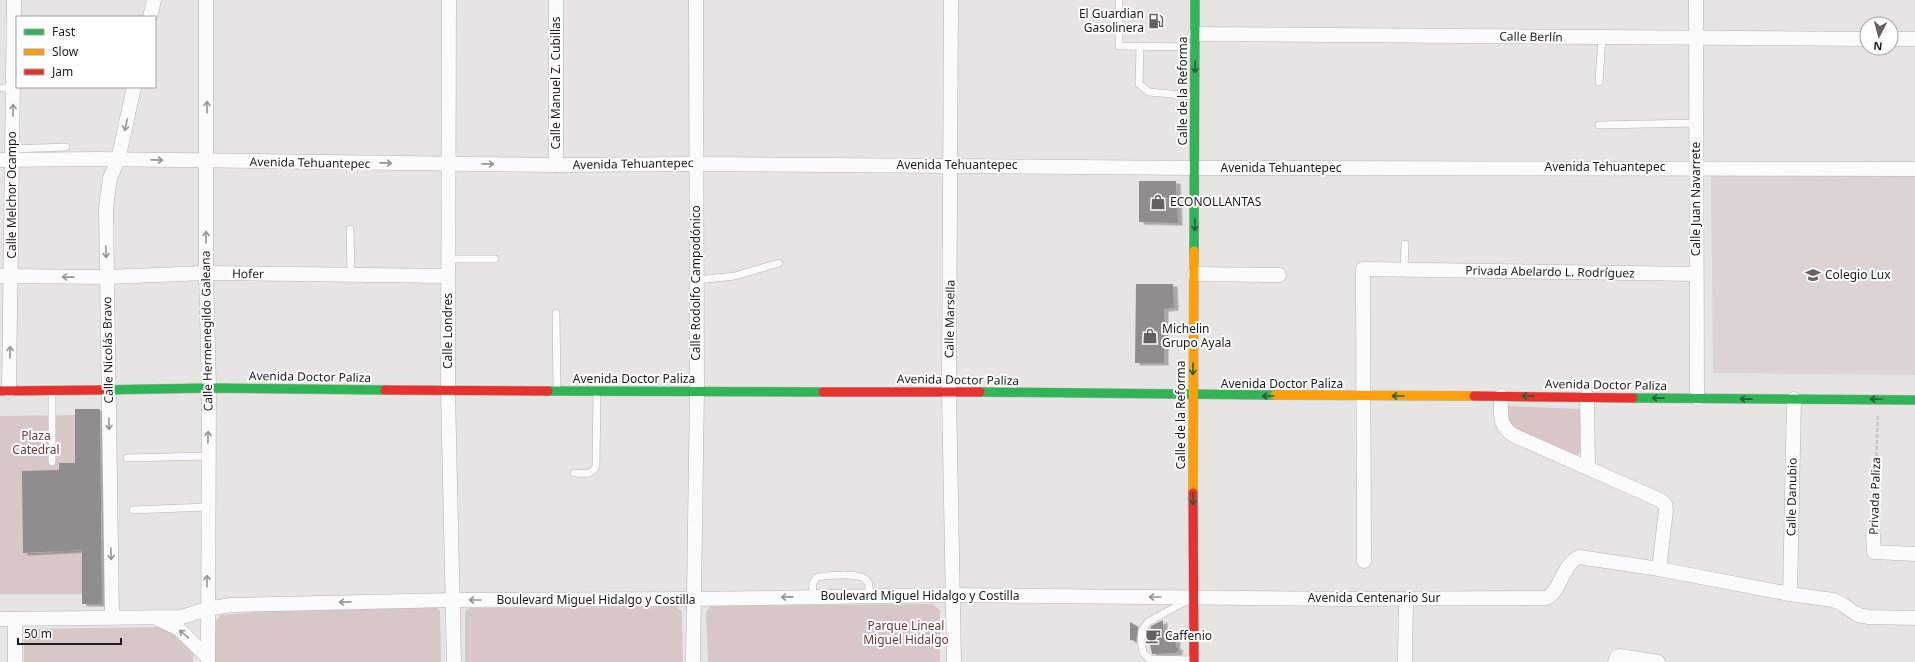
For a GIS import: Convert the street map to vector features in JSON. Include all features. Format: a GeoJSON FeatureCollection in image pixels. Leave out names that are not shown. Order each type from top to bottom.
{"type":"FeatureCollection","features":[{"type":"Feature","properties":{"kind":"main road","name":"Calle de la Reforma"},"geometry":{"type":"LineString","coordinates":[[1194,661],[1193,395],[1195,0]]}},
{"type":"Feature","properties":{"kind":"main road","name":"Avenida Doctor Paliza"},"geometry":{"type":"LineString","coordinates":[[5,391],[209,388],[597,392],[949,392],[1193,395],[1587,396],[1915,400]]}},
{"type":"Feature","properties":{"kind":"street","name":"Calle Melchor Ocampo"},"geometry":{"type":"LineString","coordinates":[[5,391],[8,88],[15,32],[14,0]]}},
{"type":"Feature","properties":{"kind":"street"},"geometry":{"type":"LineString","coordinates":[[150,16],[154,0]]}},
{"type":"Feature","properties":{"kind":"street","name":"Calle Hermenegildo Galeana"},"geometry":{"type":"LineString","coordinates":[[206,0],[206,273],[209,388],[207,507],[208,660]]}},
{"type":"Feature","properties":{"kind":"street","name":"Calle Londres"},"geometry":{"type":"LineString","coordinates":[[449,0],[448,391],[454,662]]}},
{"type":"Feature","properties":{"kind":"street","name":"Calle Manuel Z. Cubillas"},"geometry":{"type":"LineString","coordinates":[[556,0],[556,165]]}},
{"type":"Feature","properties":{"kind":"street","name":"Calle Rodolfo Campodónico"},"geometry":{"type":"LineString","coordinates":[[692,662],[697,391],[696,0]]}},
{"type":"Feature","properties":{"kind":"street","name":"Calle Marsella"},"geometry":{"type":"LineString","coordinates":[[951,0],[949,392],[954,662]]}},
{"type":"Feature","properties":{"kind":"street","name":"Calle Juan Navarrete"},"geometry":{"type":"LineString","coordinates":[[1696,0],[1695,274],[1697,398]]}},
{"type":"Feature","properties":{"kind":"street","name":"Calle Berlín"},"geometry":{"type":"LineString","coordinates":[[1195,41],[1602,37],[1859,39]]}},
{"type":"Feature","properties":{"kind":"street"},"geometry":{"type":"LineString","coordinates":[[1899,39],[1915,39]]}},
{"type":"Feature","properties":{"kind":"street","name":"Calle Nicolás Bravo"},"geometry":{"type":"LineString","coordinates":[[112,617],[106,231],[110,178],[118,160],[134,88]]}},
{"type":"Feature","properties":{"kind":"street","name":"Avenida Tehuantepec"},"geometry":{"type":"LineString","coordinates":[[8,157],[207,162],[556,165],[696,164],[1195,168],[1696,167],[1915,169]]}},
{"type":"Feature","properties":{"kind":"street","name":"Privada Abelardo L. Rodríguez"},"geometry":{"type":"LineString","coordinates":[[1364,396],[1363,269],[1695,274]]}},
{"type":"Feature","properties":{"kind":"street","name":"Hofer"},"geometry":{"type":"LineString","coordinates":[[6,276],[107,278],[206,273],[448,276]]}},
{"type":"Feature","properties":{"kind":"street"},"geometry":{"type":"LineString","coordinates":[[1194,274],[1279,275]]}},
{"type":"Feature","properties":{"kind":"street"},"geometry":{"type":"LineString","coordinates":[[1364,396],[1364,561]]}},
{"type":"Feature","properties":{"kind":"street"},"geometry":{"type":"LineString","coordinates":[[1501,396],[1501,419],[1506,430],[1522,440],[1660,500],[1665,504],[1666,510],[1659,569],[1790,594],[1833,600],[1842,604],[1858,615],[1869,617],[1915,618]]}},
{"type":"Feature","properties":{"kind":"street"},"geometry":{"type":"LineString","coordinates":[[1587,396],[1588,468]]}},
{"type":"Feature","properties":{"kind":"street","name":"Calle Danubio"},"geometry":{"type":"LineString","coordinates":[[1790,594],[1794,399]]}},
{"type":"Feature","properties":{"kind":"street","name":"Privada Paliza"},"geometry":{"type":"LineString","coordinates":[[1874,535],[1874,552],[1915,554]]}},
{"type":"Feature","properties":{"kind":"street","name":"Avenida Centenario Sur"},"geometry":{"type":"LineString","coordinates":[[1194,597],[1406,599],[1546,598],[1552,594],[1570,563],[1579,557],[1659,569]]}},
{"type":"Feature","properties":{"kind":"street","name":"Boulevard Miguel Hidalgo y Costilla"},"geometry":{"type":"LineString","coordinates":[[0,619],[182,617],[207,609],[230,605],[452,600],[694,599],[953,595],[1194,597]]}},
{"type":"Feature","properties":{"kind":"street"},"geometry":{"type":"LineString","coordinates":[[1405,662],[1406,599]]}},
{"type":"Feature","properties":{"kind":"street"},"geometry":{"type":"LineString","coordinates":[[155,617],[179,629],[208,660]]}},
{"type":"Feature","properties":{"kind":"street"},"geometry":{"type":"LineString","coordinates":[[15,619],[15,662]]}},
{"type":"Feature","properties":{"kind":"street"},"geometry":{"type":"LineString","coordinates":[[1615,662],[1620,656],[1658,662]]}},
{"type":"Feature","properties":{"kind":"lane"},"geometry":{"type":"LineString","coordinates":[[1119,0],[1119,46],[1140,46],[1195,41]]}},
{"type":"Feature","properties":{"kind":"lane"},"geometry":{"type":"LineString","coordinates":[[1599,82],[1602,37]]}},
{"type":"Feature","properties":{"kind":"lane"},"geometry":{"type":"LineString","coordinates":[[1140,46],[1139,84],[1149,92],[1195,97]]}},
{"type":"Feature","properties":{"kind":"lane"},"geometry":{"type":"LineString","coordinates":[[1599,125],[1696,123]]}},
{"type":"Feature","properties":{"kind":"lane"},"geometry":{"type":"LineString","coordinates":[[8,157],[66,147]]}},
{"type":"Feature","properties":{"kind":"lane"},"geometry":{"type":"LineString","coordinates":[[350,229],[351,275]]}},
{"type":"Feature","properties":{"kind":"lane"},"geometry":{"type":"LineString","coordinates":[[1404,270],[1405,244]]}},
{"type":"Feature","properties":{"kind":"lane"},"geometry":{"type":"LineString","coordinates":[[448,259],[495,259]]}},
{"type":"Feature","properties":{"kind":"lane"},"geometry":{"type":"LineString","coordinates":[[696,280],[735,276],[779,263]]}},
{"type":"Feature","properties":{"kind":"lane"},"geometry":{"type":"LineString","coordinates":[[556,313],[557,391]]}},
{"type":"Feature","properties":{"kind":"lane"},"geometry":{"type":"LineString","coordinates":[[52,391],[52,462]]}},
{"type":"Feature","properties":{"kind":"lane"},"geometry":{"type":"LineString","coordinates":[[574,473],[589,473],[594,470],[596,466],[597,392]]}},
{"type":"Feature","properties":{"kind":"lane"},"geometry":{"type":"LineString","coordinates":[[127,458],[208,456]]}},
{"type":"Feature","properties":{"kind":"lane"},"geometry":{"type":"LineString","coordinates":[[134,510],[207,507]]}},
{"type":"Feature","properties":{"kind":"lane"},"geometry":{"type":"LineString","coordinates":[[812,597],[813,583],[816,578],[822,576],[857,576],[865,579],[869,585],[869,597]]}},
{"type":"Feature","properties":{"kind":"lane"},"geometry":{"type":"LineString","coordinates":[[1194,597],[1148,622],[1142,630],[1141,641],[1143,653],[1150,659],[1194,661]]}},
{"type":"Feature","properties":{"kind":"path","name":"Privada Paliza"},"geometry":{"type":"LineString","coordinates":[[1874,535],[1879,400]]}},
{"type":"Feature","properties":{"kind":"shaded area","name":"Colegio Lux"},"geometry":{"type":"Polygon","coordinates":[[[1711,176],[1915,176],[1915,375],[1713,373],[1711,176]]]}},
{"type":"Feature","properties":{"kind":"green space"},"geometry":{"type":"Polygon","coordinates":[[[1506,406],[1582,409],[1580,453],[1575,455],[1510,427],[1506,406]]]}},
{"type":"Feature","properties":{"kind":"green space","name":"Plaza Catedral"},"geometry":{"type":"Polygon","coordinates":[[[75,415],[75,463],[59,464],[59,488],[23,553],[53,553],[53,537],[68,550],[82,550],[82,594],[0,594],[0,416],[75,415]]]}},
{"type":"Feature","properties":{"kind":"green space","name":"Parque Lineal Miguel Hidalgo"},"geometry":{"type":"Polygon","coordinates":[[[932,604],[940,610],[940,662],[708,662],[706,612],[711,606],[932,604]]]}},
{"type":"Feature","properties":{"kind":"green space"},"geometry":{"type":"Polygon","coordinates":[[[436,607],[440,611],[441,662],[215,662],[216,621],[221,615],[300,608],[436,607]]]}},
{"type":"Feature","properties":{"kind":"green space"},"geometry":{"type":"Polygon","coordinates":[[[676,607],[682,611],[683,662],[465,662],[465,612],[469,608],[676,607]]]}},
{"type":"Feature","properties":{"kind":"green space"},"geometry":{"type":"Polygon","coordinates":[[[164,627],[172,631],[193,650],[193,662],[24,662],[24,634],[26,629],[164,627]]]}},
{"type":"Feature","properties":{"kind":"building","name":"ECONOLLANTAS"},"geometry":{"type":"Polygon","coordinates":[[[1139,181],[1176,181],[1178,223],[1139,222],[1139,181]]]}},
{"type":"Feature","properties":{"kind":"building","name":"Michelin Grupo Ayala"},"geometry":{"type":"Polygon","coordinates":[[[1136,284],[1173,284],[1174,308],[1164,309],[1164,363],[1135,363],[1136,284]]]}},
{"type":"Feature","properties":{"kind":"building"},"geometry":{"type":"Polygon","coordinates":[[[75,409],[100,409],[102,604],[82,604],[82,550],[23,553],[22,471],[59,470],[59,463],[75,463],[75,409]]]}},
{"type":"Feature","properties":{"kind":"building"},"geometry":{"type":"Polygon","coordinates":[[[1163,620],[1163,631],[1175,631],[1176,647],[1179,648],[1177,653],[1152,654],[1150,645],[1147,644],[1147,632],[1150,633],[1151,626],[1163,620]]]}},
{"type":"Feature","properties":{"kind":"building"},"geometry":{"type":"Polygon","coordinates":[[[1130,622],[1138,627],[1136,641],[1130,640],[1130,622]]]}},
{"type":"Feature","properties":{"kind":"traffic: fast"},"geometry":{"type":"LineString","coordinates":[[1194,251],[1195,0]]}},
{"type":"Feature","properties":{"kind":"traffic: fast"},"geometry":{"type":"LineString","coordinates":[[100,390],[209,388],[385,390]]}},
{"type":"Feature","properties":{"kind":"traffic: fast"},"geometry":{"type":"LineString","coordinates":[[548,391],[823,392]]}},
{"type":"Feature","properties":{"kind":"traffic: fast"},"geometry":{"type":"LineString","coordinates":[[980,392],[1275,395]]}},
{"type":"Feature","properties":{"kind":"traffic: fast"},"geometry":{"type":"LineString","coordinates":[[1633,398],[1915,400]]}},
{"type":"Feature","properties":{"kind":"traffic: slow"},"geometry":{"type":"LineString","coordinates":[[1193,493],[1194,251]]}},
{"type":"Feature","properties":{"kind":"traffic: slow"},"geometry":{"type":"LineString","coordinates":[[1275,395],[1474,396]]}},
{"type":"Feature","properties":{"kind":"traffic: jam"},"geometry":{"type":"LineString","coordinates":[[0,391],[100,390]]}},
{"type":"Feature","properties":{"kind":"traffic: jam"},"geometry":{"type":"LineString","coordinates":[[385,390],[548,391]]}},
{"type":"Feature","properties":{"kind":"traffic: jam"},"geometry":{"type":"LineString","coordinates":[[823,392],[980,392]]}},
{"type":"Feature","properties":{"kind":"traffic: jam"},"geometry":{"type":"LineString","coordinates":[[1474,396],[1633,398]]}},
{"type":"Feature","properties":{"kind":"traffic: jam"},"geometry":{"type":"LineString","coordinates":[[1193,493],[1194,662]]}},
{"type":"Feature","properties":{"kind":"place","name":"El Guardian Gasolinera"},"geometry":{"type":"Point","coordinates":[1156,21]}},
{"type":"Feature","properties":{"kind":"place","name":"ECONOLLANTAS"},"geometry":{"type":"Point","coordinates":[1158,202]}},
{"type":"Feature","properties":{"kind":"place","name":"Colegio Lux"},"geometry":{"type":"Point","coordinates":[1813,275]}},
{"type":"Feature","properties":{"kind":"place","name":"Michelin Grupo Ayala"},"geometry":{"type":"Point","coordinates":[1150,336]}},
{"type":"Feature","properties":{"kind":"place","name":"Caffenio"},"geometry":{"type":"Point","coordinates":[1153,636]}}]}
